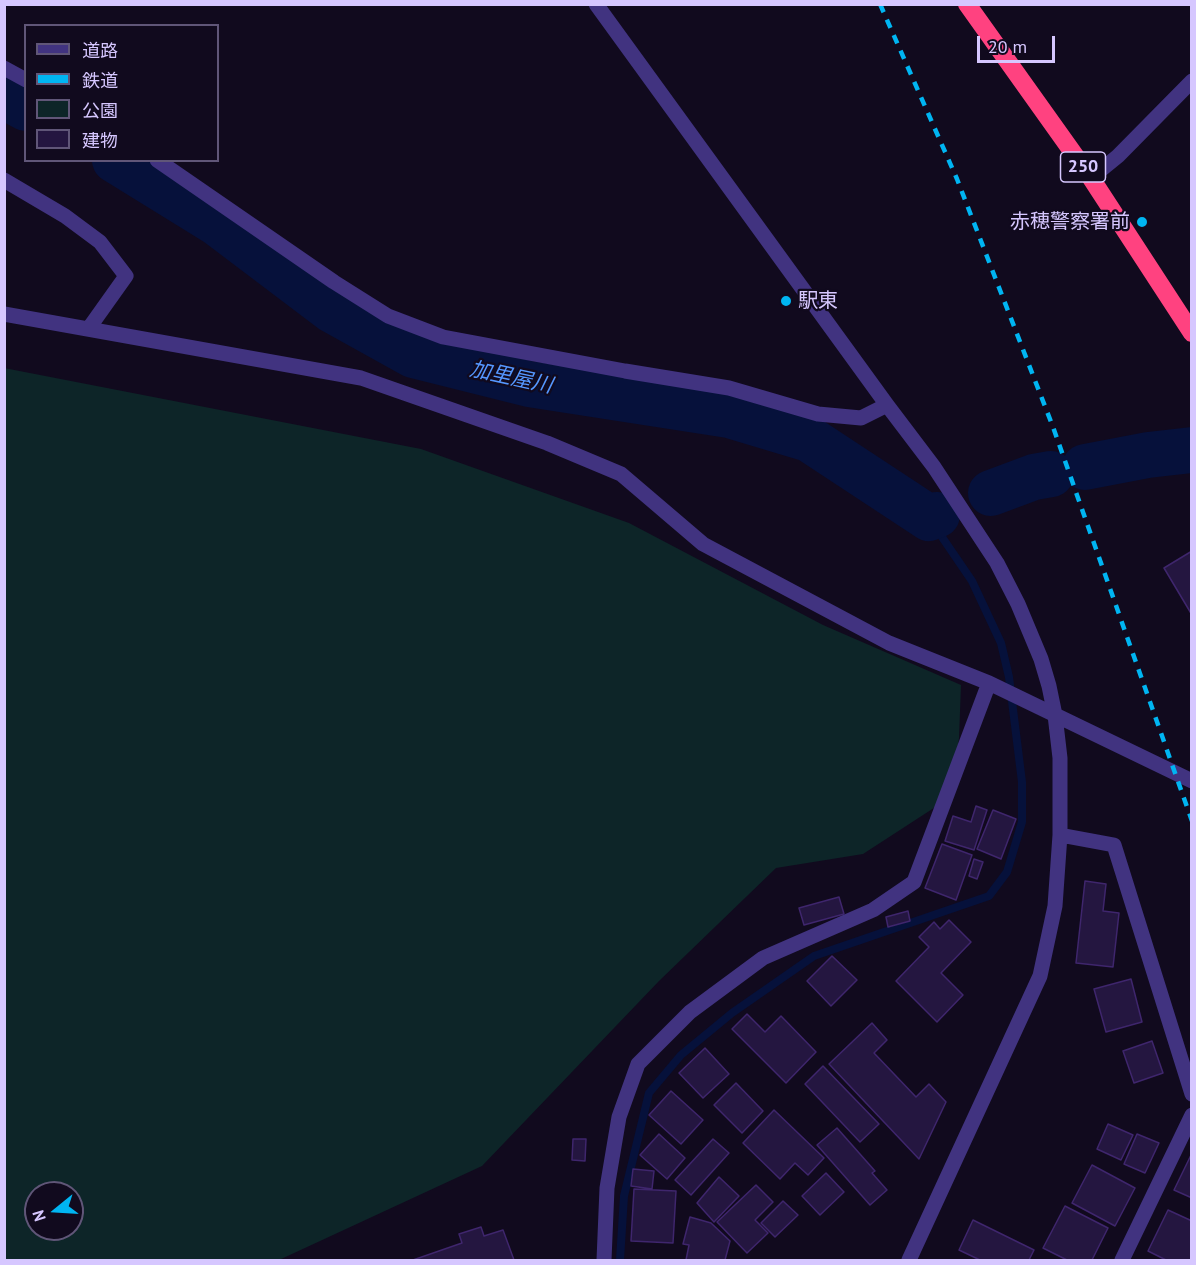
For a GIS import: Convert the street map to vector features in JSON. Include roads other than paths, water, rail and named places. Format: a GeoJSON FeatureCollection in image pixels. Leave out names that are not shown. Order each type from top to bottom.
{"type":"FeatureCollection","features":[{"type":"Feature","properties":{"kind":"highway","name":"250"},"geometry":{"type":"LineString","coordinates":[[968,4],[1091,178],[1191,333]]}},
{"type":"Feature","properties":{"kind":"street"},"geometry":{"type":"LineString","coordinates":[[596,4],[934,467],[997,563],[1018,604],[1041,659],[1055,715],[1060,758],[1060,835],[1054,906],[1040,976],[909,1260]]}},
{"type":"Feature","properties":{"kind":"street"},"geometry":{"type":"LineString","coordinates":[[4,68],[24,79]]}},
{"type":"Feature","properties":{"kind":"street"},"geometry":{"type":"LineString","coordinates":[[1091,178],[1118,156],[1191,81]]}},
{"type":"Feature","properties":{"kind":"street"},"geometry":{"type":"LineString","coordinates":[[160,162],[334,282],[388,316],[443,337],[729,388],[818,414],[861,418],[887,405]]}},
{"type":"Feature","properties":{"kind":"street"},"geometry":{"type":"LineString","coordinates":[[4,180],[64,216],[100,242],[126,276],[89,328]]}},
{"type":"Feature","properties":{"kind":"street"},"geometry":{"type":"LineString","coordinates":[[4,314],[361,378],[547,443],[621,474],[703,544],[889,644],[989,683],[1191,781]]}},
{"type":"Feature","properties":{"kind":"street"},"geometry":{"type":"LineString","coordinates":[[604,1260],[607,1188],[619,1117],[638,1064],[690,1012],[763,958],[873,910],[914,882],[989,683]]}},
{"type":"Feature","properties":{"kind":"street"},"geometry":{"type":"LineString","coordinates":[[1060,835],[1114,845],[1191,1094]]}},
{"type":"Feature","properties":{"kind":"street"},"geometry":{"type":"LineString","coordinates":[[1122,1260],[1191,1115]]}},
{"type":"Feature","properties":{"kind":"waterway","name":"加里屋川"},"geometry":{"type":"LineString","coordinates":[[4,96],[24,107]]}},
{"type":"Feature","properties":{"kind":"waterway","name":"加里屋川"},"geometry":{"type":"LineString","coordinates":[[118,162],[217,223],[332,310],[413,355],[529,384],[729,415],[809,439],[929,518],[937,515]]}},
{"type":"Feature","properties":{"kind":"waterway","name":"加里屋川"},"geometry":{"type":"LineString","coordinates":[[1085,467],[1148,455],[1192,450]]}},
{"type":"Feature","properties":{"kind":"waterway","name":"加里屋川"},"geometry":{"type":"LineString","coordinates":[[991,493],[1034,477],[1051,474]]}},
{"type":"Feature","properties":{"kind":"waterway"},"geometry":{"type":"LineString","coordinates":[[620,1260],[624,1196],[649,1093],[681,1055],[732,1013],[814,956],[989,896],[1007,872],[1022,822],[1022,782],[1009,677],[1001,643],[972,581],[929,518]]}},
{"type":"Feature","properties":{"kind":"railway"},"geometry":{"type":"LineString","coordinates":[[880,4],[957,179],[1053,427],[1192,821]]}},
{"type":"Feature","properties":{"kind":"place","name":"赤穂警察署前"},"geometry":{"type":"Point","coordinates":[1142,222]}},
{"type":"Feature","properties":{"kind":"place","name":"駅東"},"geometry":{"type":"Point","coordinates":[786,301]}}]}
